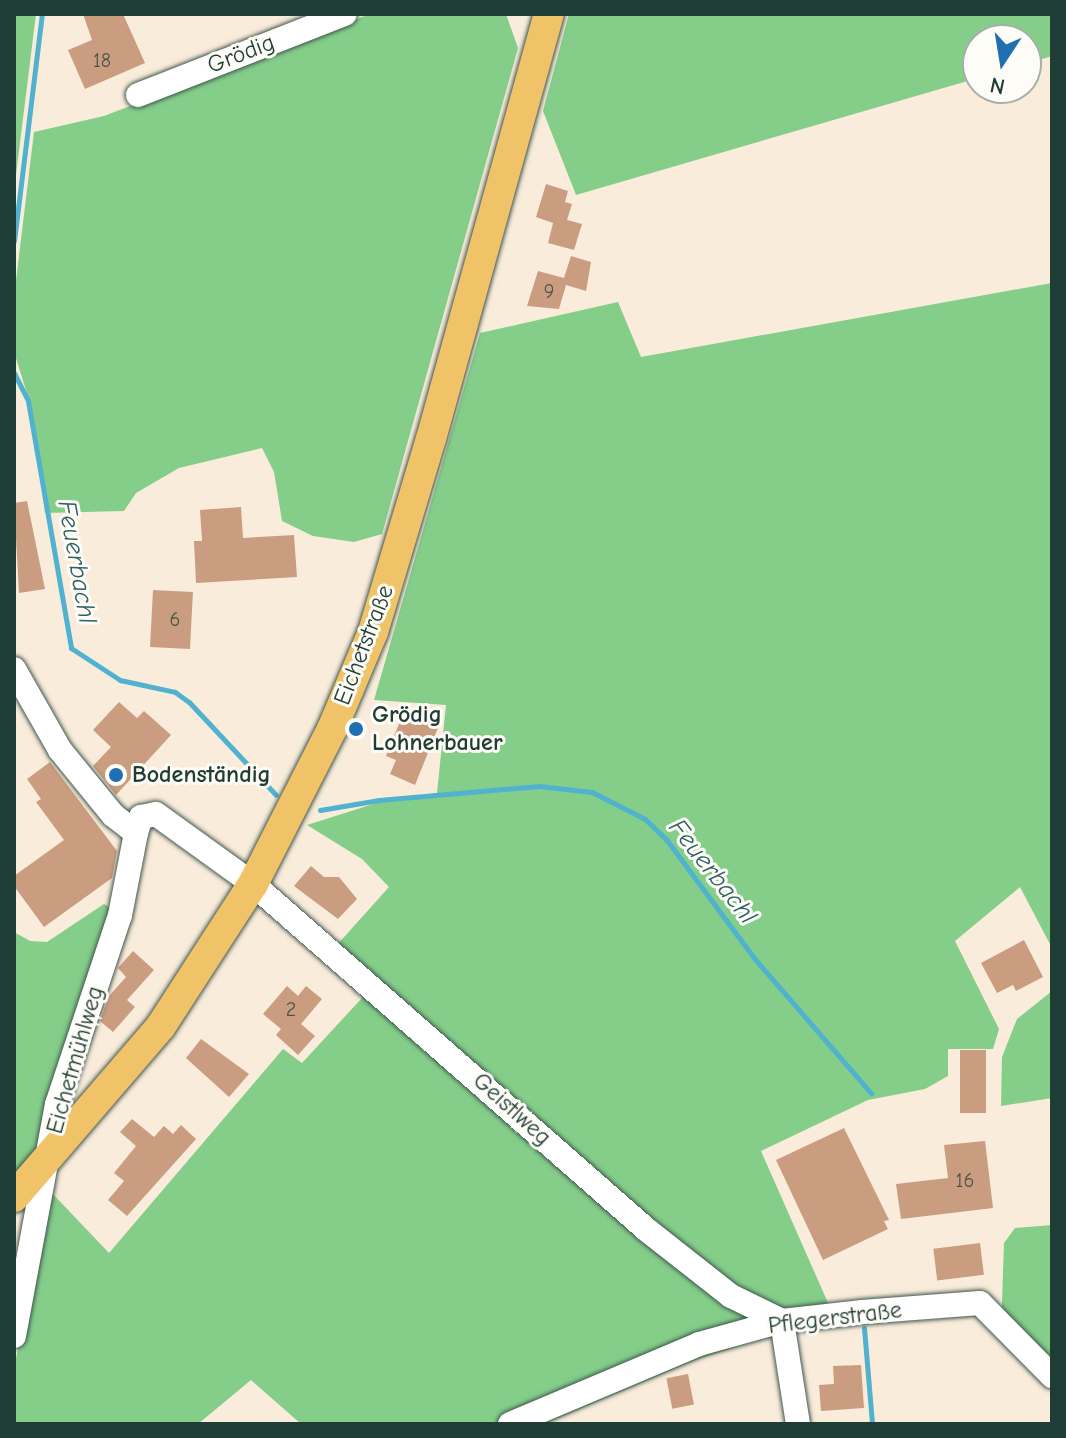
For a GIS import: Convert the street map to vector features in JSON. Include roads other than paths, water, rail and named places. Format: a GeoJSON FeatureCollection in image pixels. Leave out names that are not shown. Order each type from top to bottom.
{"type":"FeatureCollection","features":[{"type":"Feature","properties":{"kind":"main road","name":"Eichetstraße"},"geometry":{"type":"LineString","coordinates":[[14,1197],[161,1026],[253,884],[297,806],[373,632],[549,14]]}},
{"type":"Feature","properties":{"kind":"street","name":"Grödig"},"geometry":{"type":"LineString","coordinates":[[138,95],[345,14]]}},
{"type":"Feature","properties":{"kind":"street"},"geometry":{"type":"LineString","coordinates":[[14,669],[60,750],[113,815],[136,833],[141,817],[156,814],[253,884]]}},
{"type":"Feature","properties":{"kind":"street","name":"Eichetmühlweg"},"geometry":{"type":"LineString","coordinates":[[14,1336],[57,1104],[120,915],[136,833]]}},
{"type":"Feature","properties":{"kind":"street","name":"Geistlweg"},"geometry":{"type":"LineString","coordinates":[[253,884],[331,949],[392,1012],[492,1089],[647,1230],[731,1296],[782,1321]]}},
{"type":"Feature","properties":{"kind":"street","name":"Pflegerstraße"},"geometry":{"type":"LineString","coordinates":[[510,1424],[699,1344],[782,1321],[980,1303],[1052,1376]]}},
{"type":"Feature","properties":{"kind":"street"},"geometry":{"type":"LineString","coordinates":[[782,1321],[798,1424]]}},
{"type":"Feature","properties":{"kind":"waterway"},"geometry":{"type":"LineString","coordinates":[[14,241],[42,14]]}},
{"type":"Feature","properties":{"kind":"waterway","name":"Feuerbachl"},"geometry":{"type":"LineString","coordinates":[[14,373],[28,401],[71,648],[120,680],[175,692],[189,702],[276,795]]}},
{"type":"Feature","properties":{"kind":"waterway","name":"Feuerbachl"},"geometry":{"type":"LineString","coordinates":[[320,810],[379,800],[539,786],[592,792],[645,819],[666,839],[754,958],[871,1093]]}},
{"type":"Feature","properties":{"kind":"waterway","name":"Feuerbachl"},"geometry":{"type":"LineString","coordinates":[[864,1328],[872,1424]]}},
{"type":"Feature","properties":{"kind":"place","name":"Grödig Lohnerbauer"},"geometry":{"type":"Point","coordinates":[356,729]}},
{"type":"Feature","properties":{"kind":"place","name":"Bodenständig"},"geometry":{"type":"Point","coordinates":[116,775]}}]}
